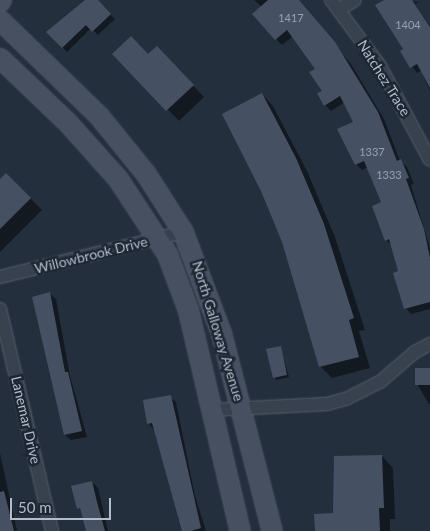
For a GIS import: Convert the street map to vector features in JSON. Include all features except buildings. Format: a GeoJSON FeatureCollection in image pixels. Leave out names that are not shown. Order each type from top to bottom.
{"type":"FeatureCollection","features":[{"type":"Feature","properties":{"kind":"main road","name":"North Galloway Avenue"},"geometry":{"type":"LineString","coordinates":[[0,20],[99,116],[146,174],[183,232],[210,297],[242,409],[272,531]]}},
{"type":"Feature","properties":{"kind":"main road","name":"North Galloway Avenue"},"geometry":{"type":"LineString","coordinates":[[0,58],[100,159],[142,212],[158,239],[175,274],[188,310],[240,531]]}},
{"type":"Feature","properties":{"kind":"street"},"geometry":{"type":"LineString","coordinates":[[336,5],[354,0]]}},
{"type":"Feature","properties":{"kind":"street","name":"Natchez Trace"},"geometry":{"type":"LineString","coordinates":[[336,5],[380,66],[430,160]]}},
{"type":"Feature","properties":{"kind":"street","name":"Willowbrook Drive"},"geometry":{"type":"LineString","coordinates":[[0,277],[183,232]]}},
{"type":"Feature","properties":{"kind":"street","name":"Lanemar Drive"},"geometry":{"type":"LineString","coordinates":[[0,309],[52,531]]}},
{"type":"Feature","properties":{"kind":"street"},"geometry":{"type":"LineString","coordinates":[[212,410],[327,404],[346,399],[374,385],[415,352],[430,344]]}}]}
